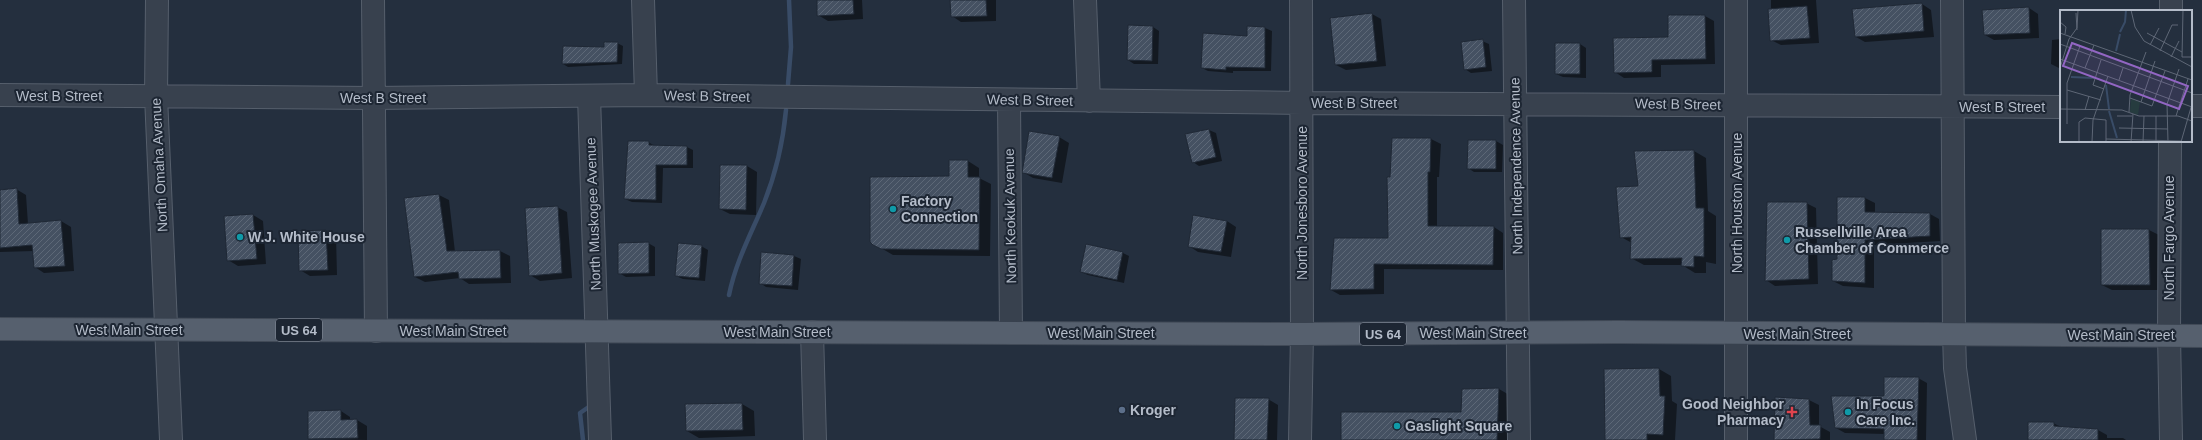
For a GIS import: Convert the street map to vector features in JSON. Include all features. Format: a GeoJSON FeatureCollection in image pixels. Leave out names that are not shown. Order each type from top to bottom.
{"type":"FeatureCollection","features":[{"type":"Feature","properties":{"kind":"main road","name":"West Main Street"},"geometry":{"type":"LineString","coordinates":[[0,329],[1302,334],[1518,332],[2202,336]]}},
{"type":"Feature","properties":{"kind":"street","name":"North Omaha Avenue"},"geometry":{"type":"LineString","coordinates":[[157,0],[156,96],[171,440]]}},
{"type":"Feature","properties":{"kind":"street"},"geometry":{"type":"LineString","coordinates":[[373,0],[376,331]]}},
{"type":"Feature","properties":{"kind":"street"},"geometry":{"type":"LineString","coordinates":[[644,0],[646,95]]}},
{"type":"Feature","properties":{"kind":"street"},"geometry":{"type":"LineString","coordinates":[[1085,0],[1089,101]]}},
{"type":"Feature","properties":{"kind":"street","name":"North Jonesboro Avenue"},"geometry":{"type":"LineString","coordinates":[[1300,440],[1303,103],[1301,0]]}},
{"type":"Feature","properties":{"kind":"street","name":"North Independence Avenue"},"geometry":{"type":"LineString","coordinates":[[1514,0],[1519,440]]}},
{"type":"Feature","properties":{"kind":"street","name":"North Houston Avenue"},"geometry":{"type":"LineString","coordinates":[[1736,0],[1736,440]]}},
{"type":"Feature","properties":{"kind":"street"},"geometry":{"type":"LineString","coordinates":[[1952,0],[1955,368],[1965,440]]}},
{"type":"Feature","properties":{"kind":"street","name":"West B Street"},"geometry":{"type":"LineString","coordinates":[[0,95],[373,98],[646,95],[1303,103],[2060,107]]}},
{"type":"Feature","properties":{"kind":"street","name":"North Muskogee Avenue"},"geometry":{"type":"LineString","coordinates":[[589,96],[598,332],[600,440]]}},
{"type":"Feature","properties":{"kind":"street","name":"North Keokuk Avenue"},"geometry":{"type":"LineString","coordinates":[[1008,100],[1011,332]]}},
{"type":"Feature","properties":{"kind":"street","name":"North Fargo Avenue"},"geometry":{"type":"LineString","coordinates":[[2170,142],[2169,336],[2171,440]]}},
{"type":"Feature","properties":{"kind":"street"},"geometry":{"type":"LineString","coordinates":[[812,332],[815,440]]}},
{"type":"Feature","properties":{"kind":"building"},"geometry":{"type":"Polygon","coordinates":[[[817,0],[853,0],[854,14],[817,16],[817,0]]]}},
{"type":"Feature","properties":{"kind":"building"},"geometry":{"type":"Polygon","coordinates":[[[950,0],[986,0],[987,16],[951,17],[950,0]]]}},
{"type":"Feature","properties":{"kind":"building"},"geometry":{"type":"Polygon","coordinates":[[[1922,3],[1924,31],[1855,37],[1852,9],[1922,3]]]}},
{"type":"Feature","properties":{"kind":"building"},"geometry":{"type":"Polygon","coordinates":[[[1807,6],[1810,38],[1770,41],[1768,9],[1807,6]]]}},
{"type":"Feature","properties":{"kind":"building"},"geometry":{"type":"Polygon","coordinates":[[[2029,7],[2030,33],[1984,35],[1982,10],[2029,7]]]}},
{"type":"Feature","properties":{"kind":"building"},"geometry":{"type":"Polygon","coordinates":[[[1372,13],[1377,61],[1335,65],[1330,18],[1372,13]]]}},
{"type":"Feature","properties":{"kind":"building"},"geometry":{"type":"Polygon","coordinates":[[[1668,15],[1705,15],[1706,59],[1652,60],[1652,72],[1614,73],[1613,38],[1668,37],[1668,15]]]}},
{"type":"Feature","properties":{"kind":"building"},"geometry":{"type":"Polygon","coordinates":[[[1128,25],[1153,26],[1152,61],[1127,60],[1128,25]]]}},
{"type":"Feature","properties":{"kind":"building"},"geometry":{"type":"Polygon","coordinates":[[[1247,26],[1265,27],[1265,68],[1226,67],[1226,70],[1201,68],[1203,33],[1247,36],[1247,26]]]}},
{"type":"Feature","properties":{"kind":"building"},"geometry":{"type":"Polygon","coordinates":[[[1483,39],[1486,67],[1464,70],[1461,42],[1483,39]]]}},
{"type":"Feature","properties":{"kind":"building"},"geometry":{"type":"Polygon","coordinates":[[[604,42],[618,42],[617,62],[562,64],[563,46],[604,47],[604,42]]]}},
{"type":"Feature","properties":{"kind":"building"},"geometry":{"type":"Polygon","coordinates":[[[1555,43],[1580,43],[1580,74],[1555,74],[1555,43]]]}},
{"type":"Feature","properties":{"kind":"building"},"geometry":{"type":"Polygon","coordinates":[[[1209,129],[1216,157],[1192,163],[1185,134],[1209,129]]]}},
{"type":"Feature","properties":{"kind":"building"},"geometry":{"type":"Polygon","coordinates":[[[1029,131],[1060,136],[1052,178],[1022,173],[1029,131]]]}},
{"type":"Feature","properties":{"kind":"building"},"geometry":{"type":"Polygon","coordinates":[[[1392,138],[1431,138],[1430,172],[1428,172],[1428,226],[1494,226],[1493,265],[1374,264],[1374,289],[1330,290],[1334,238],[1388,238],[1387,177],[1390,177],[1392,138]]]}},
{"type":"Feature","properties":{"kind":"building"},"geometry":{"type":"Polygon","coordinates":[[[1468,140],[1496,140],[1496,169],[1467,169],[1468,140]]]}},
{"type":"Feature","properties":{"kind":"building"},"geometry":{"type":"Polygon","coordinates":[[[628,141],[649,141],[649,145],[687,146],[687,165],[656,165],[656,200],[624,199],[628,141]]]}},
{"type":"Feature","properties":{"kind":"building"},"geometry":{"type":"Polygon","coordinates":[[[1694,150],[1696,208],[1704,208],[1704,257],[1694,256],[1694,267],[1681,266],[1682,258],[1630,259],[1631,237],[1620,238],[1616,187],[1638,186],[1634,151],[1694,150]]]}},
{"type":"Feature","properties":{"kind":"building"},"geometry":{"type":"Polygon","coordinates":[[[949,160],[968,160],[968,177],[980,177],[979,250],[881,249],[873,245],[870,242],[870,177],[949,176],[949,160]]]}},
{"type":"Feature","properties":{"kind":"building"},"geometry":{"type":"Polygon","coordinates":[[[720,165],[747,165],[746,210],[719,209],[720,165]]]}},
{"type":"Feature","properties":{"kind":"building"},"geometry":{"type":"Polygon","coordinates":[[[17,188],[19,224],[61,220],[65,266],[34,268],[32,245],[0,248],[0,190],[17,188]]]}},
{"type":"Feature","properties":{"kind":"building"},"geometry":{"type":"Polygon","coordinates":[[[439,194],[447,251],[500,250],[501,278],[459,279],[458,272],[414,277],[404,198],[439,194]]]}},
{"type":"Feature","properties":{"kind":"building"},"geometry":{"type":"Polygon","coordinates":[[[1837,197],[1865,197],[1865,212],[1930,213],[1930,236],[1865,240],[1865,283],[1832,281],[1832,260],[1837,259],[1837,197]]]}},
{"type":"Feature","properties":{"kind":"building","name":"Russellville Area Chamber of Commerce"},"geometry":{"type":"Polygon","coordinates":[[[1767,202],[1807,202],[1809,279],[1765,281],[1767,202]]]}},
{"type":"Feature","properties":{"kind":"building"},"geometry":{"type":"Polygon","coordinates":[[[558,206],[562,273],[529,276],[525,208],[558,206]]]}},
{"type":"Feature","properties":{"kind":"building","name":"W.J. White House"},"geometry":{"type":"Polygon","coordinates":[[[253,214],[257,259],[227,261],[224,216],[253,214]]]}},
{"type":"Feature","properties":{"kind":"building"},"geometry":{"type":"Polygon","coordinates":[[[1193,215],[1227,221],[1221,252],[1188,247],[1193,215]]]}},
{"type":"Feature","properties":{"kind":"building"},"geometry":{"type":"Polygon","coordinates":[[[2101,229],[2149,229],[2150,285],[2101,285],[2101,229]]]}},
{"type":"Feature","properties":{"kind":"building"},"geometry":{"type":"Polygon","coordinates":[[[326,230],[328,270],[299,271],[298,231],[326,230]]]}},
{"type":"Feature","properties":{"kind":"building"},"geometry":{"type":"Polygon","coordinates":[[[649,242],[649,273],[618,274],[618,243],[649,242]]]}},
{"type":"Feature","properties":{"kind":"building"},"geometry":{"type":"Polygon","coordinates":[[[678,243],[702,245],[699,278],[675,276],[678,243]]]}},
{"type":"Feature","properties":{"kind":"building"},"geometry":{"type":"Polygon","coordinates":[[[1086,244],[1123,252],[1117,280],[1080,272],[1086,244]]]}},
{"type":"Feature","properties":{"kind":"building"},"geometry":{"type":"Polygon","coordinates":[[[761,252],[794,255],[792,286],[759,284],[761,252]]]}},
{"type":"Feature","properties":{"kind":"building"},"geometry":{"type":"Polygon","coordinates":[[[1659,368],[1660,396],[1665,396],[1663,435],[1647,434],[1647,440],[1605,440],[1604,369],[1659,368]]]}},
{"type":"Feature","properties":{"kind":"building"},"geometry":{"type":"Polygon","coordinates":[[[1884,377],[1919,377],[1917,440],[1884,440],[1884,429],[1835,428],[1831,396],[1884,396],[1884,377]]]}},
{"type":"Feature","properties":{"kind":"building","name":"Gaslight Square"},"geometry":{"type":"Polygon","coordinates":[[[1499,388],[1497,440],[1341,440],[1341,412],[1461,412],[1462,389],[1499,388]]]}},
{"type":"Feature","properties":{"kind":"building","name":"Good Neighbor Pharmacy"},"geometry":{"type":"Polygon","coordinates":[[[1775,397],[1809,399],[1810,425],[1821,425],[1820,439],[1774,440],[1775,397]]]}},
{"type":"Feature","properties":{"kind":"building"},"geometry":{"type":"Polygon","coordinates":[[[1235,398],[1269,398],[1267,440],[1234,440],[1235,398]]]}},
{"type":"Feature","properties":{"kind":"building"},"geometry":{"type":"Polygon","coordinates":[[[742,403],[743,430],[686,431],[685,404],[742,403]]]}},
{"type":"Feature","properties":{"kind":"building"},"geometry":{"type":"Polygon","coordinates":[[[341,410],[341,420],[357,419],[358,438],[308,439],[308,411],[341,410]]]}},
{"type":"Feature","properties":{"kind":"building"},"geometry":{"type":"Polygon","coordinates":[[[2028,422],[2054,422],[2054,426],[2098,429],[2098,440],[2028,440],[2028,422]]]}},
{"type":"Feature","properties":{"kind":"waterway"},"geometry":{"type":"LineString","coordinates":[[788,84],[791,47],[789,0]]}},
{"type":"Feature","properties":{"kind":"waterway"},"geometry":{"type":"LineString","coordinates":[[729,295],[744,248],[764,203],[772,180],[781,146],[786,110]]}},
{"type":"Feature","properties":{"kind":"waterway"},"geometry":{"type":"LineString","coordinates":[[583,440],[580,413],[593,404]]}},
{"type":"Feature","properties":{"kind":"place","name":"Factory Connection"},"geometry":{"type":"Point","coordinates":[893,209]}},
{"type":"Feature","properties":{"kind":"place","name":"W.J. White House"},"geometry":{"type":"Point","coordinates":[240,237]}},
{"type":"Feature","properties":{"kind":"place","name":"Russellville Area Chamber of Commerce"},"geometry":{"type":"Point","coordinates":[1787,240]}},
{"type":"Feature","properties":{"kind":"place","name":"Kroger"},"geometry":{"type":"Point","coordinates":[1122,410]}},
{"type":"Feature","properties":{"kind":"place","name":"Good Neighbor Pharmacy"},"geometry":{"type":"Point","coordinates":[1792,412]}},
{"type":"Feature","properties":{"kind":"place","name":"In Focus Care Inc."},"geometry":{"type":"Point","coordinates":[1848,412]}},
{"type":"Feature","properties":{"kind":"place","name":"Gaslight Square"},"geometry":{"type":"Point","coordinates":[1397,426]}}]}
